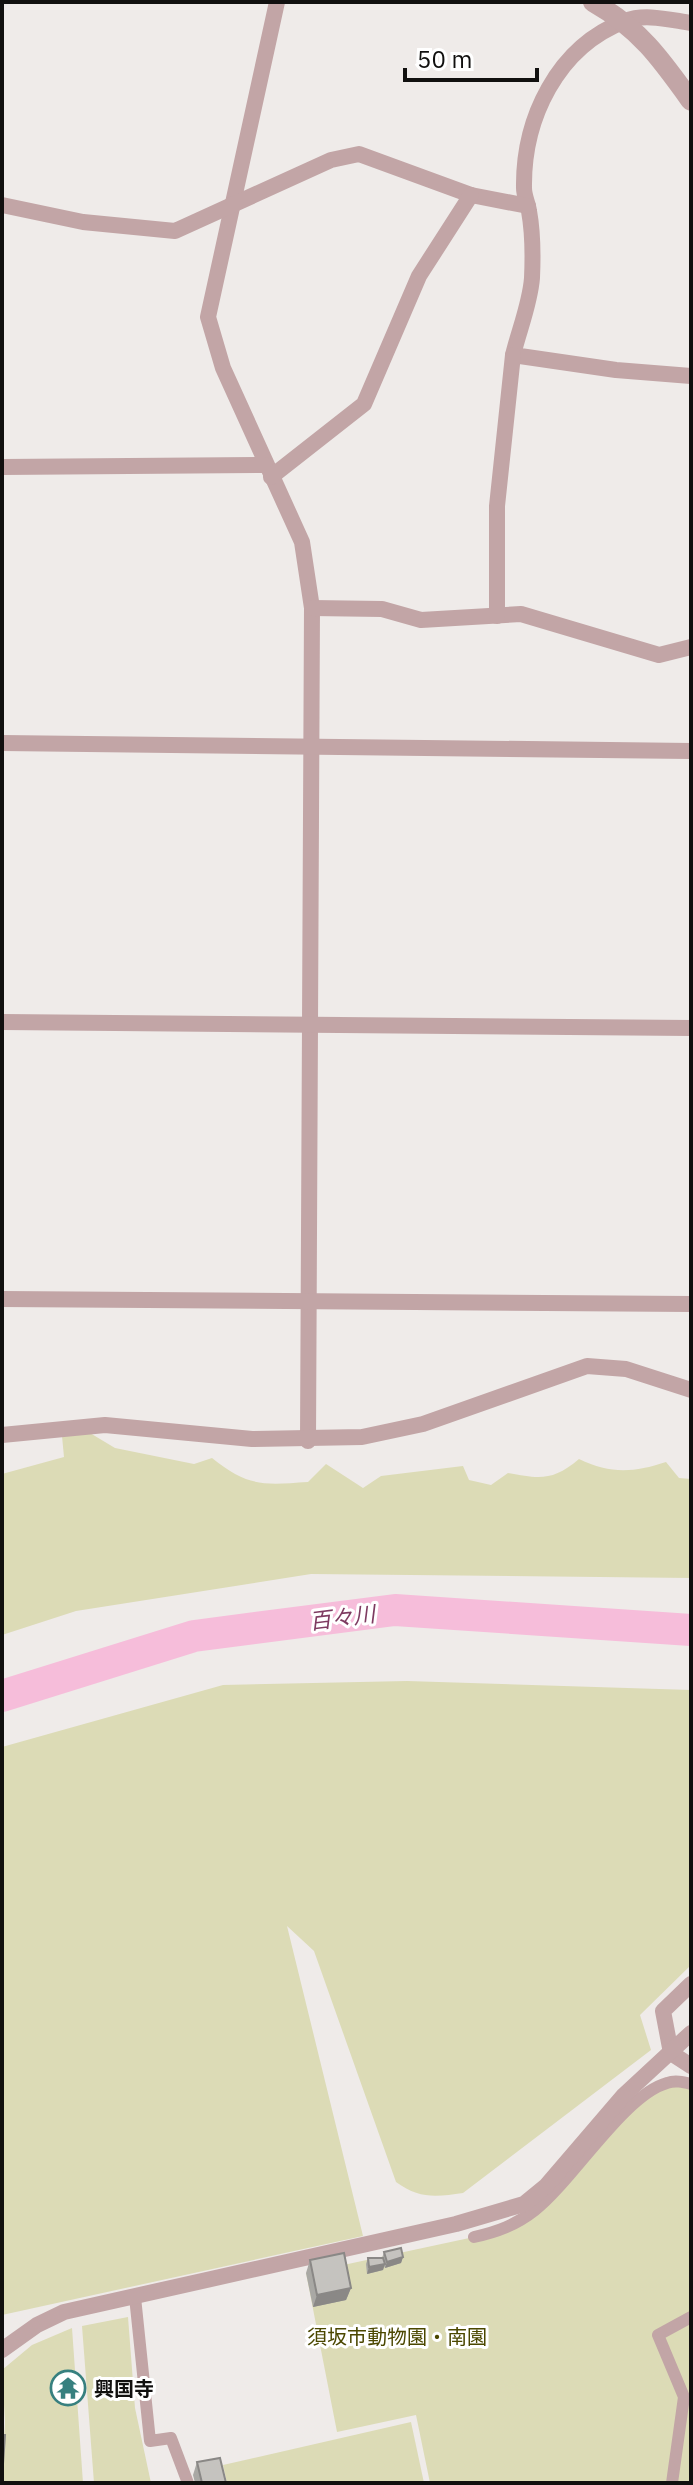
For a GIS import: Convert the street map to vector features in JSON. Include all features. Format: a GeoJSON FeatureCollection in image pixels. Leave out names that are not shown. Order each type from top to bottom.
{"type":"FeatureCollection","features":[{"type":"Feature","properties":{"kind":"street"},"geometry":{"type":"LineString","coordinates":[[277,2],[235,206],[208,317],[223,368],[302,542],[312,608],[308,1441]]}},
{"type":"Feature","properties":{"kind":"street"},"geometry":{"type":"LineString","coordinates":[[593,2],[626,21],[658,54],[691,101]]}},
{"type":"Feature","properties":{"kind":"street"},"geometry":{"type":"LineString","coordinates":[[497,616],[497,506],[513,355],[531,282],[533,248],[524,190],[530,137],[554,77],[563,64],[626,21],[655,18],[691,23]]}},
{"type":"Feature","properties":{"kind":"street"},"geometry":{"type":"LineString","coordinates":[[2,205],[83,222],[175,231],[331,160],[359,154],[471,195],[528,206]]}},
{"type":"Feature","properties":{"kind":"street"},"geometry":{"type":"LineString","coordinates":[[2,467],[268,471],[364,404],[419,276],[471,195]]}},
{"type":"Feature","properties":{"kind":"street"},"geometry":{"type":"LineString","coordinates":[[513,355],[616,370],[691,376]]}},
{"type":"Feature","properties":{"kind":"street"},"geometry":{"type":"LineString","coordinates":[[312,608],[382,609],[421,620],[521,614],[659,655],[691,647]]}},
{"type":"Feature","properties":{"kind":"street"},"geometry":{"type":"LineString","coordinates":[[2,743],[691,751]]}},
{"type":"Feature","properties":{"kind":"street"},"geometry":{"type":"LineString","coordinates":[[2,1022],[691,1028]]}},
{"type":"Feature","properties":{"kind":"street"},"geometry":{"type":"LineString","coordinates":[[2,1299],[691,1304]]}},
{"type":"Feature","properties":{"kind":"street"},"geometry":{"type":"LineString","coordinates":[[2,1435],[105,1425],[308,1441],[362,1437],[423,1424],[537,1381],[587,1366],[626,1369],[691,1390]]}},
{"type":"Feature","properties":{"kind":"street"},"geometry":{"type":"LineString","coordinates":[[691,1984],[663,2011],[671,2053],[691,2066]]}},
{"type":"Feature","properties":{"kind":"street"},"geometry":{"type":"LineString","coordinates":[[2,2350],[37,2325],[64,2312],[456,2224],[524,2204],[546,2186],[624,2095],[691,2033]]}},
{"type":"Feature","properties":{"kind":"street"},"geometry":{"type":"LineString","coordinates":[[474,2237],[502,2231],[537,2209],[622,2117],[659,2086],[669,2081],[691,2084]]}},
{"type":"Feature","properties":{"kind":"street"},"geometry":{"type":"LineString","coordinates":[[135,2297],[150,2441],[171,2438],[188,2483]]}},
{"type":"Feature","properties":{"kind":"street"},"geometry":{"type":"LineString","coordinates":[[672,2483],[684,2397],[658,2335],[691,2317]]}},
{"type":"Feature","properties":{"kind":"green space"},"geometry":{"type":"Polygon","coordinates":[[[90,1433],[115,1448],[194,1464],[212,1458],[246,1479],[279,1484],[308,1482],[326,1464],[363,1488],[381,1476],[463,1466],[469,1480],[491,1485],[508,1473],[538,1477],[554,1475],[579,1459],[622,1470],[666,1462],[679,1478],[691,1479],[691,1578],[311,1574],[76,1611],[2,1635],[2,1474],[64,1457],[62,1436],[90,1433]]]}},
{"type":"Feature","properties":{"kind":"green space"},"geometry":{"type":"Polygon","coordinates":[[[407,1681],[691,1690],[691,1965],[640,2015],[651,2050],[463,2193],[420,2194],[396,2182],[314,1951],[287,1926],[363,2236],[2,2315],[2,1747],[223,1685],[407,1681]]]}},
{"type":"Feature","properties":{"kind":"green space","name":"須坂市動物園・南園"},"geometry":{"type":"Polygon","coordinates":[[[691,2084],[691,2483],[430,2483],[416,2415],[337,2432],[306,2273],[502,2231],[659,2086],[691,2084]]]}},
{"type":"Feature","properties":{"kind":"green space"},"geometry":{"type":"Polygon","coordinates":[[[128,2317],[135,2408],[151,2483],[94,2483],[82,2326],[128,2317]]]}},
{"type":"Feature","properties":{"kind":"green space"},"geometry":{"type":"Polygon","coordinates":[[[72,2328],[83,2483],[2,2483],[5,2422],[2,2370],[32,2345],[72,2328]]]}},
{"type":"Feature","properties":{"kind":"green space"},"geometry":{"type":"Polygon","coordinates":[[[411,2422],[424,2483],[227,2483],[223,2465],[411,2422]]]}},
{"type":"Feature","properties":{"kind":"building"},"geometry":{"type":"Polygon","coordinates":[[[401,2248],[403,2257],[387,2262],[384,2252],[401,2248]]]}},
{"type":"Feature","properties":{"kind":"building"},"geometry":{"type":"Polygon","coordinates":[[[344,2253],[351,2288],[317,2295],[310,2260],[344,2253]]]}},
{"type":"Feature","properties":{"kind":"building"},"geometry":{"type":"Polygon","coordinates":[[[368,2258],[383,2258],[385,2264],[369,2267],[368,2258]]]}},
{"type":"Feature","properties":{"kind":"building"},"geometry":{"type":"Polygon","coordinates":[[[2,2435],[5,2435],[3,2464],[2,2464],[2,2435]]]}},
{"type":"Feature","properties":{"kind":"building"},"geometry":{"type":"Polygon","coordinates":[[[220,2458],[226,2483],[202,2483],[197,2462],[220,2458]]]}},
{"type":"Feature","properties":{"kind":"waterway","name":"百々川"},"geometry":{"type":"LineString","coordinates":[[2,1696],[194,1636],[395,1610],[691,1630]]}},
{"type":"Feature","properties":{"kind":"place","name":"興国寺"},"geometry":{"type":"Point","coordinates":[68,2388]}}]}
